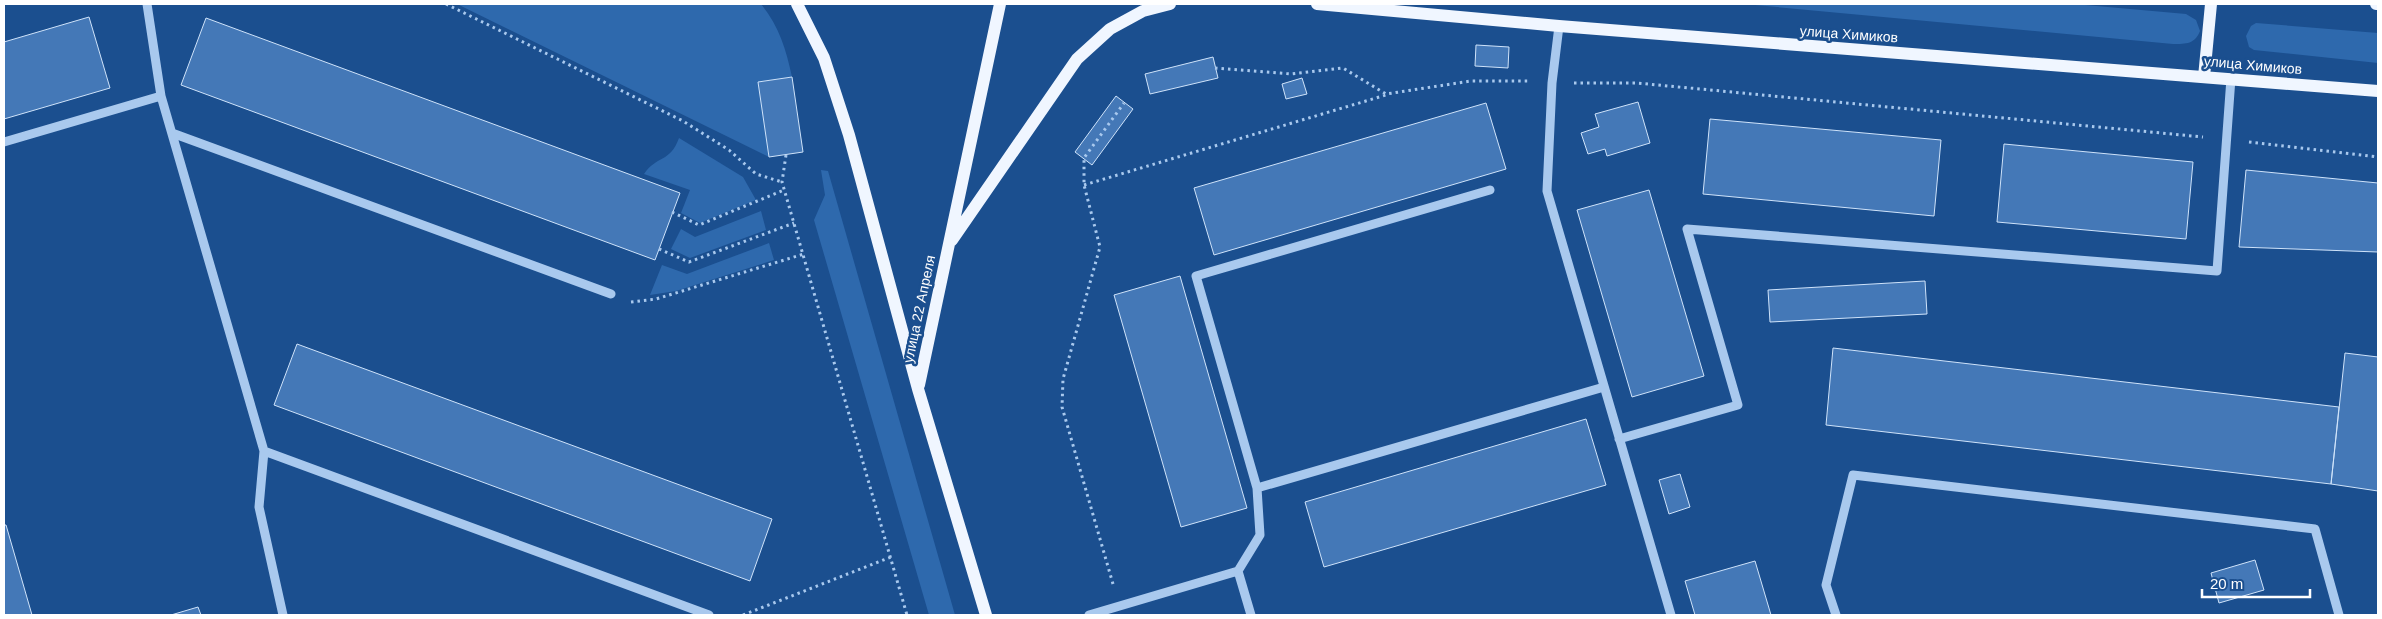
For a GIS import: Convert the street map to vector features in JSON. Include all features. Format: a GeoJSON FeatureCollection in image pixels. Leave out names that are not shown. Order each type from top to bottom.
{"type":"FeatureCollection","features":[{"type":"Feature","properties":{"kind":"main road"},"geometry":{"type":"LineString","coordinates":[[797,4],[824,58],[849,135],[918,389]]}},
{"type":"Feature","properties":{"kind":"main road","name":"улица 22 Апреля"},"geometry":{"type":"LineString","coordinates":[[986,615],[918,389],[1000,4]]}},
{"type":"Feature","properties":{"kind":"main road"},"geometry":{"type":"LineString","coordinates":[[948,246],[1077,59],[1110,29],[1143,11],[1170,4]]}},
{"type":"Feature","properties":{"kind":"main road","name":"улица Химиков"},"geometry":{"type":"LineString","coordinates":[[1317,4],[1559,26],[2378,91]]}},
{"type":"Feature","properties":{"kind":"main road"},"geometry":{"type":"LineString","coordinates":[[2204,76],[2211,4]]}},
{"type":"Feature","properties":{"kind":"lane"},"geometry":{"type":"LineString","coordinates":[[147,4],[161,96],[264,451],[259,507],[283,615]]}},
{"type":"Feature","properties":{"kind":"lane"},"geometry":{"type":"LineString","coordinates":[[1559,26],[1552,83],[1547,191],[1671,615]]}},
{"type":"Feature","properties":{"kind":"lane"},"geometry":{"type":"LineString","coordinates":[[1619,439],[1738,404],[1686,229],[2217,270],[2231,78]]}},
{"type":"Feature","properties":{"kind":"lane"},"geometry":{"type":"LineString","coordinates":[[4,142],[161,96]]}},
{"type":"Feature","properties":{"kind":"lane"},"geometry":{"type":"LineString","coordinates":[[172,133],[611,294]]}},
{"type":"Feature","properties":{"kind":"lane"},"geometry":{"type":"LineString","coordinates":[[1089,615],[1238,572],[1260,535],[1257,488],[1196,276],[1490,190]]}},
{"type":"Feature","properties":{"kind":"lane"},"geometry":{"type":"LineString","coordinates":[[1257,488],[1604,387]]}},
{"type":"Feature","properties":{"kind":"lane"},"geometry":{"type":"LineString","coordinates":[[264,451],[710,615]]}},
{"type":"Feature","properties":{"kind":"lane"},"geometry":{"type":"LineString","coordinates":[[1836,615],[1826,585],[1853,475],[2316,529],[2339,615]]}},
{"type":"Feature","properties":{"kind":"lane"},"geometry":{"type":"LineString","coordinates":[[1238,572],[1251,615]]}},
{"type":"Feature","properties":{"kind":"path"},"geometry":{"type":"LineString","coordinates":[[446,4],[683,121],[729,150],[756,174],[782,182]]}},
{"type":"Feature","properties":{"kind":"path"},"geometry":{"type":"LineString","coordinates":[[1215,68],[1291,74],[1343,68],[1386,94]]}},
{"type":"Feature","properties":{"kind":"path"},"geometry":{"type":"LineString","coordinates":[[1084,185],[1386,94],[1470,81],[1518,80],[1552,83],[1637,82],[2227,140],[2378,157]]}},
{"type":"Feature","properties":{"kind":"path"},"geometry":{"type":"LineString","coordinates":[[1119,606],[1062,408],[1063,379],[1100,247],[1084,185],[1084,158],[1124,102]]}},
{"type":"Feature","properties":{"kind":"path"},"geometry":{"type":"LineString","coordinates":[[786,155],[782,182],[784,190],[907,615]]}},
{"type":"Feature","properties":{"kind":"path"},"geometry":{"type":"LineString","coordinates":[[672,212],[699,226],[784,190]]}},
{"type":"Feature","properties":{"kind":"path"},"geometry":{"type":"LineString","coordinates":[[659,249],[689,262],[794,223]]}},
{"type":"Feature","properties":{"kind":"path"},"geometry":{"type":"LineString","coordinates":[[611,294],[633,303],[656,299],[804,254]]}},
{"type":"Feature","properties":{"kind":"path"},"geometry":{"type":"LineString","coordinates":[[743,615],[891,557]]}},
{"type":"Feature","properties":{"kind":"shaded area"},"geometry":{"type":"Polygon","coordinates":[[[457,4],[761,4],[773,21],[781,38],[792,77],[759,82],[769,157],[457,4]]]}},
{"type":"Feature","properties":{"kind":"shaded area"},"geometry":{"type":"Polygon","coordinates":[[[1744,4],[2074,4],[2186,14],[2196,20],[2200,31],[2193,41],[2173,44],[1744,4]]]}},
{"type":"Feature","properties":{"kind":"shaded area"},"geometry":{"type":"Polygon","coordinates":[[[2256,23],[2378,33],[2378,63],[2254,50],[2249,47],[2246,36],[2251,26],[2256,23]]]}},
{"type":"Feature","properties":{"kind":"shaded area"},"geometry":{"type":"Polygon","coordinates":[[[679,138],[743,177],[756,200],[700,223],[681,213],[690,190],[644,174],[654,164],[672,152],[679,138]]]}},
{"type":"Feature","properties":{"kind":"shaded area"},"geometry":{"type":"Polygon","coordinates":[[[821,170],[828,171],[955,615],[929,615],[814,220],[825,195],[821,170]]]}},
{"type":"Feature","properties":{"kind":"shaded area"},"geometry":{"type":"Polygon","coordinates":[[[761,211],[766,230],[690,258],[671,249],[681,229],[695,237],[761,211]]]}},
{"type":"Feature","properties":{"kind":"shaded area"},"geometry":{"type":"Polygon","coordinates":[[[769,243],[774,260],[676,291],[650,295],[662,265],[687,274],[769,243]]]}},
{"type":"Feature","properties":{"kind":"building"},"geometry":{"type":"Polygon","coordinates":[[[89,17],[110,88],[4,119],[4,42],[89,17]]]}},
{"type":"Feature","properties":{"kind":"building"},"geometry":{"type":"Polygon","coordinates":[[[206,18],[680,193],[655,260],[181,85],[206,18]]]}},
{"type":"Feature","properties":{"kind":"building"},"geometry":{"type":"Polygon","coordinates":[[[1476,45],[1509,47],[1508,68],[1475,66],[1476,45]]]}},
{"type":"Feature","properties":{"kind":"building"},"geometry":{"type":"Polygon","coordinates":[[[1213,57],[1218,78],[1150,94],[1145,74],[1213,57]]]}},
{"type":"Feature","properties":{"kind":"building"},"geometry":{"type":"Polygon","coordinates":[[[792,77],[803,152],[769,157],[758,82],[792,77]]]}},
{"type":"Feature","properties":{"kind":"building"},"geometry":{"type":"Polygon","coordinates":[[[1302,78],[1307,94],[1286,99],[1282,84],[1302,78]]]}},
{"type":"Feature","properties":{"kind":"building"},"geometry":{"type":"Polygon","coordinates":[[[1116,96],[1133,109],[1092,165],[1075,152],[1116,96]]]}},
{"type":"Feature","properties":{"kind":"building"},"geometry":{"type":"Polygon","coordinates":[[[1638,102],[1650,143],[1607,156],[1605,149],[1588,154],[1581,133],[1599,127],[1595,114],[1638,102]]]}},
{"type":"Feature","properties":{"kind":"building"},"geometry":{"type":"Polygon","coordinates":[[[1486,103],[1506,169],[1214,255],[1194,188],[1486,103]]]}},
{"type":"Feature","properties":{"kind":"building"},"geometry":{"type":"Polygon","coordinates":[[[1710,119],[1941,140],[1934,216],[1703,194],[1710,119]]]}},
{"type":"Feature","properties":{"kind":"building"},"geometry":{"type":"Polygon","coordinates":[[[2004,144],[2193,162],[2186,239],[1997,222],[2004,144]]]}},
{"type":"Feature","properties":{"kind":"building"},"geometry":{"type":"Polygon","coordinates":[[[2246,170],[2378,183],[2378,252],[2239,247],[2246,170]]]}},
{"type":"Feature","properties":{"kind":"building"},"geometry":{"type":"Polygon","coordinates":[[[1649,190],[1704,376],[1632,397],[1577,210],[1649,190]]]}},
{"type":"Feature","properties":{"kind":"building"},"geometry":{"type":"Polygon","coordinates":[[[1180,276],[1247,508],[1181,527],[1114,295],[1180,276]]]}},
{"type":"Feature","properties":{"kind":"building"},"geometry":{"type":"Polygon","coordinates":[[[1925,281],[1927,314],[1770,322],[1768,290],[1925,281]]]}},
{"type":"Feature","properties":{"kind":"building"},"geometry":{"type":"Polygon","coordinates":[[[297,344],[772,519],[750,581],[274,405],[297,344]]]}},
{"type":"Feature","properties":{"kind":"building"},"geometry":{"type":"Polygon","coordinates":[[[1833,348],[2339,407],[2331,484],[1826,425],[1833,348]]]}},
{"type":"Feature","properties":{"kind":"building"},"geometry":{"type":"Polygon","coordinates":[[[2345,353],[2378,357],[2378,491],[2331,484],[2345,353]]]}},
{"type":"Feature","properties":{"kind":"building"},"geometry":{"type":"Polygon","coordinates":[[[1586,419],[1606,485],[1324,567],[1305,502],[1586,419]]]}},
{"type":"Feature","properties":{"kind":"building"},"geometry":{"type":"Polygon","coordinates":[[[1680,474],[1690,507],[1669,514],[1659,480],[1680,474]]]}},
{"type":"Feature","properties":{"kind":"building"},"geometry":{"type":"Polygon","coordinates":[[[4,525],[6,525],[32,615],[4,615],[4,525]]]}},
{"type":"Feature","properties":{"kind":"building"},"geometry":{"type":"Polygon","coordinates":[[[2255,560],[2264,590],[2219,603],[2211,573],[2255,560]]]}},
{"type":"Feature","properties":{"kind":"building"},"geometry":{"type":"Polygon","coordinates":[[[1755,561],[1771,615],[1695,615],[1685,581],[1755,561]]]}},
{"type":"Feature","properties":{"kind":"building"},"geometry":{"type":"Polygon","coordinates":[[[198,607],[201,615],[171,615],[198,607]]]}}]}
